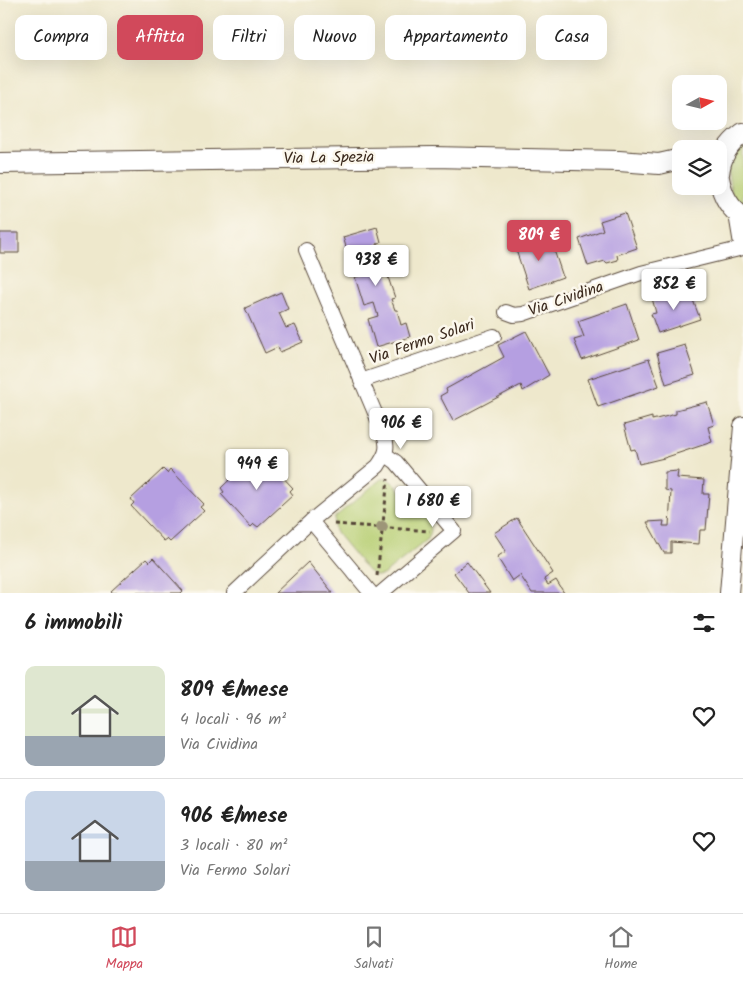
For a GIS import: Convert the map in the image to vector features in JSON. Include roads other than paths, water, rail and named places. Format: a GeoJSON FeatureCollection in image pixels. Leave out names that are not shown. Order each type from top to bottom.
{"type":"FeatureCollection","features":[{"type":"Feature","properties":{"kind":"main road"},"geometry":{"type":"LineString","coordinates":[[727,145],[743,133]]}},
{"type":"Feature","properties":{"kind":"main road","name":"Via La Spezia"},"geometry":{"type":"LineString","coordinates":[[0,163],[433,157],[618,161],[659,164],[672,161]]}},
{"type":"Feature","properties":{"kind":"main road","name":"Via La Spezia"},"geometry":{"type":"LineString","coordinates":[[659,164],[672,170]]}},
{"type":"Feature","properties":{"kind":"main road"},"geometry":{"type":"LineString","coordinates":[[724,195],[728,204],[740,216]]}},
{"type":"Feature","properties":{"kind":"street"},"geometry":{"type":"LineString","coordinates":[[740,216],[743,244]]}},
{"type":"Feature","properties":{"kind":"street","name":"Via Cividina"},"geometry":{"type":"LineString","coordinates":[[506,312],[514,315],[523,314],[641,273],[743,248]]}},
{"type":"Feature","properties":{"kind":"street","name":"Via Fermo Solari"},"geometry":{"type":"LineString","coordinates":[[306,250],[384,434],[387,444],[386,455]]}},
{"type":"Feature","properties":{"kind":"street","name":"Via Fermo Solari"},"geometry":{"type":"LineString","coordinates":[[361,380],[494,336]]}},
{"type":"Feature","properties":{"kind":"street"},"geometry":{"type":"LineString","coordinates":[[729,593],[743,426]]}},
{"type":"Feature","properties":{"kind":"street"},"geometry":{"type":"LineString","coordinates":[[234,593],[311,521],[378,466],[386,455],[396,462],[454,531],[381,593]]}},
{"type":"Feature","properties":{"kind":"street"},"geometry":{"type":"LineString","coordinates":[[311,521],[371,593]]}}]}
